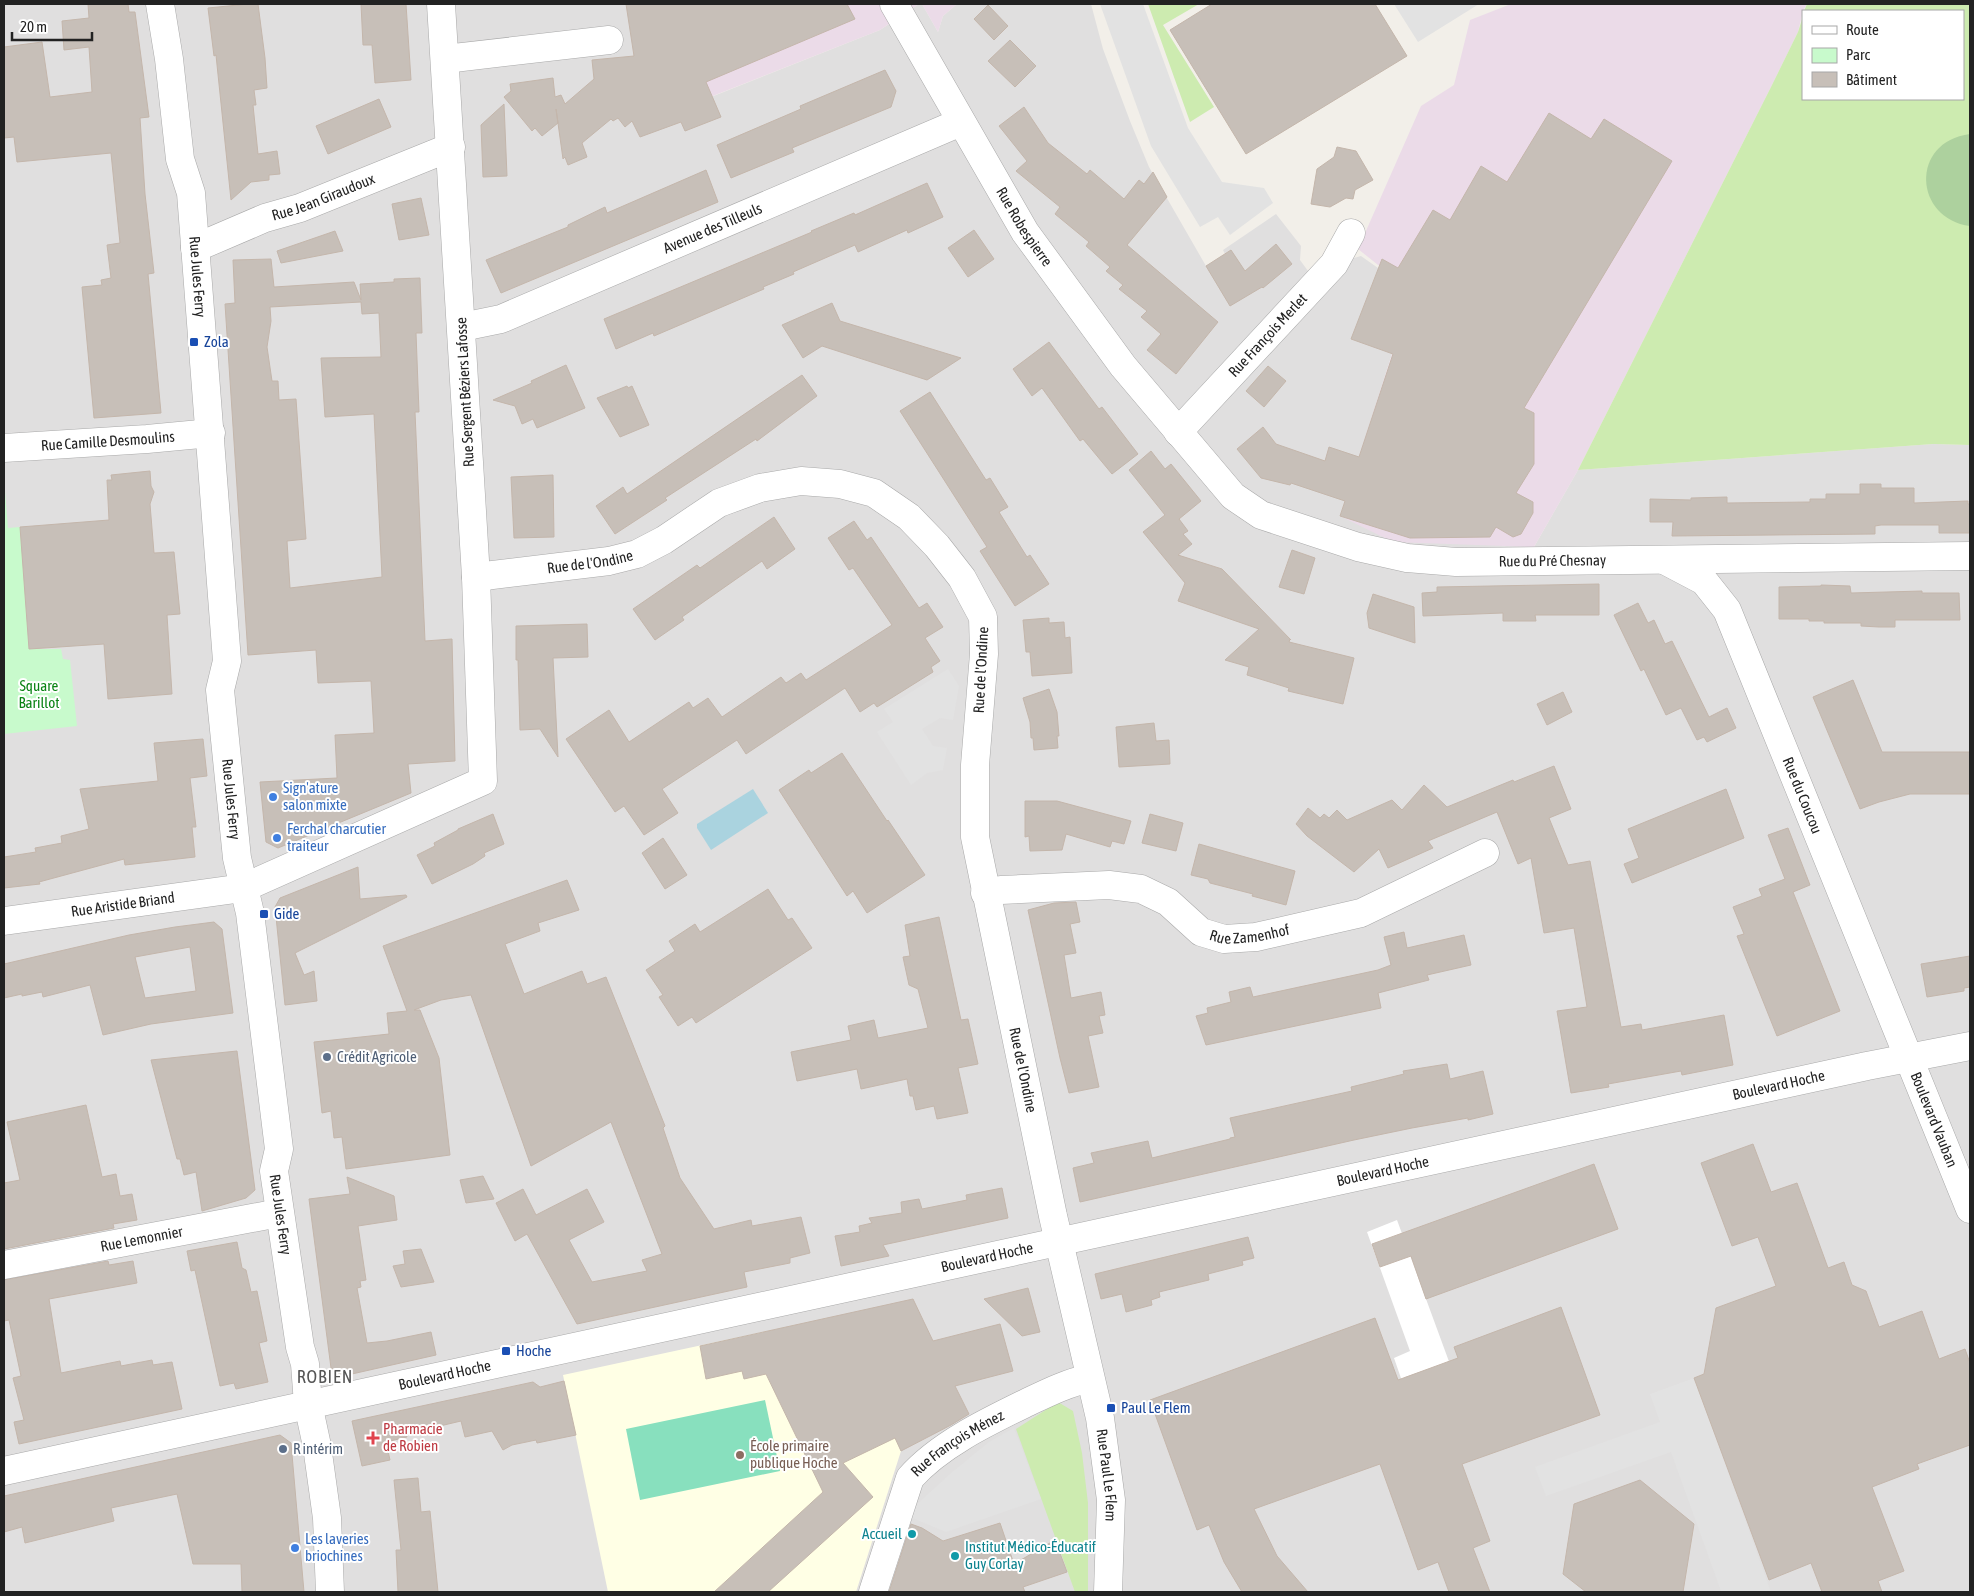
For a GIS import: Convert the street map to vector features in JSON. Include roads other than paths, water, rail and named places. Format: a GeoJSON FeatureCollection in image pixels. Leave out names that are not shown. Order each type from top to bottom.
{"type":"FeatureCollection","features":[{"type":"Feature","properties":{"kind":"street","name":"Rue Jules Ferry"},"geometry":{"type":"LineString","coordinates":[[160,4],[169,60],[180,160],[191,193],[211,433],[227,661],[220,690],[237,858],[250,913],[279,1149],[274,1171],[279,1213],[300,1347],[305,1364],[308,1404],[327,1518],[330,1592]]}},
{"type":"Feature","properties":{"kind":"street","name":"Rue Sergent Béziers Lafosse"},"geometry":{"type":"LineString","coordinates":[[441,4],[476,578],[483,782]]}},
{"type":"Feature","properties":{"kind":"street","name":"Rue Robespierre"},"geometry":{"type":"LineString","coordinates":[[894,4],[1025,232],[1123,366],[1178,432]]}},
{"type":"Feature","properties":{"kind":"street"},"geometry":{"type":"LineString","coordinates":[[445,59],[609,40]]}},
{"type":"Feature","properties":{"kind":"street","name":"Avenue des Tilleuls"},"geometry":{"type":"LineString","coordinates":[[462,327],[500,319],[961,122]]}},
{"type":"Feature","properties":{"kind":"street","name":"Rue Jean Giraudoux"},"geometry":{"type":"LineString","coordinates":[[195,248],[265,218],[300,208],[451,147]]}},
{"type":"Feature","properties":{"kind":"street","name":"Rue François Merlet"},"geometry":{"type":"LineString","coordinates":[[1178,432],[1334,264],[1351,232]]}},
{"type":"Feature","properties":{"kind":"street","name":"Rue du Pré Chesnay"},"geometry":{"type":"LineString","coordinates":[[1178,432],[1232,496],[1261,515],[1358,547],[1407,558],[1456,562],[1970,556]]}},
{"type":"Feature","properties":{"kind":"street","name":"Rue Camille Desmoulins"},"geometry":{"type":"LineString","coordinates":[[4,448],[211,433]]}},
{"type":"Feature","properties":{"kind":"street","name":"Rue de l'Ondine"},"geometry":{"type":"LineString","coordinates":[[476,578],[609,562],[637,554],[664,540],[719,503],[760,488],[801,481],[840,484],[874,493],[909,517],[937,546],[962,578],[984,617],[984,654],[975,765],[975,837],[985,893],[1059,1242]]}},
{"type":"Feature","properties":{"kind":"street","name":"Rue du Coucou"},"geometry":{"type":"LineString","coordinates":[[1663,559],[1704,581],[1727,610],[1909,1058]]}},
{"type":"Feature","properties":{"kind":"street","name":"Rue Aristide Briand"},"geometry":{"type":"LineString","coordinates":[[4,921],[243,888],[483,782]]}},
{"type":"Feature","properties":{"kind":"street","name":"Rue Zamenhof"},"geometry":{"type":"LineString","coordinates":[[985,893],[1000,890],[1109,885],[1141,889],[1168,902],[1201,932],[1224,939],[1256,937],[1361,912],[1485,853]]}},
{"type":"Feature","properties":{"kind":"street","name":"Boulevard Hoche"},"geometry":{"type":"LineString","coordinates":[[4,1471],[1970,1046]]}},
{"type":"Feature","properties":{"kind":"street","name":"Boulevard Vauban"},"geometry":{"type":"LineString","coordinates":[[1909,1058],[1970,1209]]}},
{"type":"Feature","properties":{"kind":"street","name":"Rue Lemonnier"},"geometry":{"type":"LineString","coordinates":[[4,1265],[279,1213]]}},
{"type":"Feature","properties":{"kind":"street","name":"Rue Paul Le Flem"},"geometry":{"type":"LineString","coordinates":[[1059,1242],[1100,1418],[1111,1500],[1108,1592]]}},
{"type":"Feature","properties":{"kind":"street","name":"Rue François Ménez"},"geometry":{"type":"LineString","coordinates":[[873,1592],[910,1478],[920,1466],[980,1425],[1065,1385],[1090,1378]]}},
{"type":"Feature","properties":{"kind":"water"},"geometry":{"type":"Polygon","coordinates":[[[753,789],[768,813],[711,850],[697,828],[697,824],[753,789]]]}},
{"type":"Feature","properties":{"kind":"place","name":"Zola"},"geometry":{"type":"Point","coordinates":[194,342]}},
{"type":"Feature","properties":{"kind":"place","name":"Sign'ature salon mixte"},"geometry":{"type":"Point","coordinates":[273,797]}},
{"type":"Feature","properties":{"kind":"place","name":"Ferchal charcutier traiteur"},"geometry":{"type":"Point","coordinates":[277,838]}},
{"type":"Feature","properties":{"kind":"place","name":"Gide"},"geometry":{"type":"Point","coordinates":[264,914]}},
{"type":"Feature","properties":{"kind":"place","name":"Crédit Agricole"},"geometry":{"type":"Point","coordinates":[327,1057]}},
{"type":"Feature","properties":{"kind":"place","name":"Hoche"},"geometry":{"type":"Point","coordinates":[506,1351]}},
{"type":"Feature","properties":{"kind":"place","name":"Paul Le Flem"},"geometry":{"type":"Point","coordinates":[1111,1408]}},
{"type":"Feature","properties":{"kind":"place","name":"Pharmacie de Robien"},"geometry":{"type":"Point","coordinates":[373,1438]}},
{"type":"Feature","properties":{"kind":"place","name":"R intérim"},"geometry":{"type":"Point","coordinates":[283,1449]}},
{"type":"Feature","properties":{"kind":"place","name":"École primaire publique Hoche"},"geometry":{"type":"Point","coordinates":[740,1455]}},
{"type":"Feature","properties":{"kind":"place","name":"Accueil"},"geometry":{"type":"Point","coordinates":[912,1534]}},
{"type":"Feature","properties":{"kind":"place","name":"Les laveries briochines"},"geometry":{"type":"Point","coordinates":[295,1548]}},
{"type":"Feature","properties":{"kind":"place","name":"Institut Médico-Éducatif Guy Corlay"},"geometry":{"type":"Point","coordinates":[955,1556]}},
{"type":"Feature","properties":{"kind":"district","name":"ROBIEN"},"geometry":{"type":"Point","coordinates":[325,1377]}},
{"type":"Feature","properties":{"kind":"park label","name":"Square Barillot"},"geometry":{"type":"Point","coordinates":[39,694]}}]}
